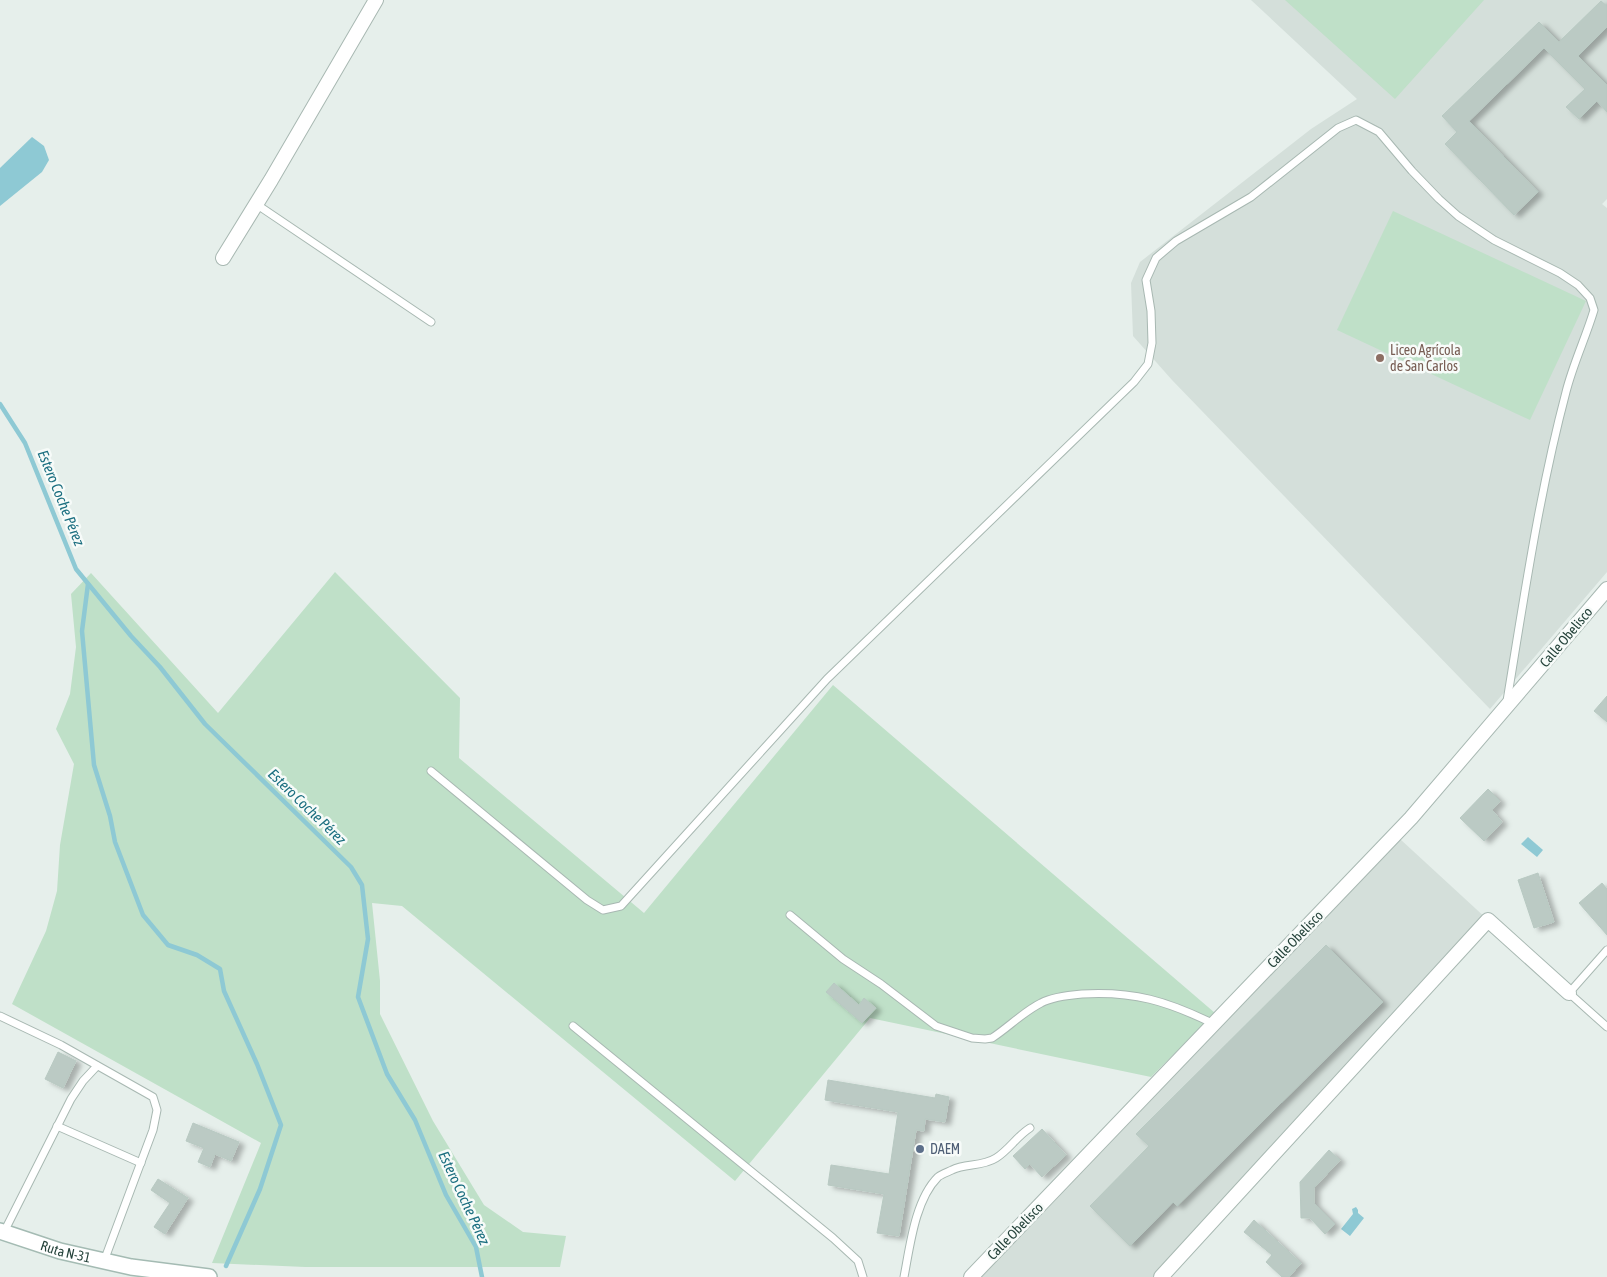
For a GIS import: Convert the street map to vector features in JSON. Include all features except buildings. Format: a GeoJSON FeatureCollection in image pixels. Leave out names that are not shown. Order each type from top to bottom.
{"type":"FeatureCollection","features":[{"type":"Feature","properties":{"kind":"main road","name":"Ruta N-31"},"geometry":{"type":"LineString","coordinates":[[2,1232],[60,1251],[104,1261],[129,1272],[209,1277]]}},
{"type":"Feature","properties":{"kind":"street"},"geometry":{"type":"LineString","coordinates":[[223,258],[376,0]]}},
{"type":"Feature","properties":{"kind":"street","name":"Calle Obelisco"},"geometry":{"type":"LineString","coordinates":[[971,1277],[1411,818],[1607,588]]}},
{"type":"Feature","properties":{"kind":"street"},"geometry":{"type":"LineString","coordinates":[[1161,1277],[1488,920],[1570,993]]}},
{"type":"Feature","properties":{"kind":"lane"},"geometry":{"type":"LineString","coordinates":[[431,770],[587,900],[603,910],[621,906],[827,679],[1134,382],[1148,364],[1152,343],[1146,280],[1156,258],[1176,241],[1251,198],[1338,128],[1356,120],[1367,124],[1379,132],[1412,171],[1458,216],[1494,240],[1560,272],[1578,285],[1590,298],[1594,310],[1566,389],[1544,484],[1535,526],[1506,706]]}},
{"type":"Feature","properties":{"kind":"lane"},"geometry":{"type":"LineString","coordinates":[[256,204],[431,322]]}},
{"type":"Feature","properties":{"kind":"lane"},"geometry":{"type":"LineString","coordinates":[[790,915],[843,959],[881,984],[936,1026],[972,1038],[992,1038],[1042,1002],[1071,995],[1105,993],[1149,998],[1188,1011],[1214,1024]]}},
{"type":"Feature","properties":{"kind":"lane"},"geometry":{"type":"LineString","coordinates":[[1607,950],[1570,993],[1607,1027]]}},
{"type":"Feature","properties":{"kind":"lane"},"geometry":{"type":"LineString","coordinates":[[0,1016],[61,1045],[153,1097],[157,1110],[153,1130],[104,1261]]}},
{"type":"Feature","properties":{"kind":"lane"},"geometry":{"type":"LineString","coordinates":[[573,1026],[834,1238],[858,1261],[863,1277]]}},
{"type":"Feature","properties":{"kind":"lane"},"geometry":{"type":"LineString","coordinates":[[2,1232],[71,1099],[83,1081],[97,1066]]}},
{"type":"Feature","properties":{"kind":"lane"},"geometry":{"type":"LineString","coordinates":[[57,1126],[141,1163]]}},
{"type":"Feature","properties":{"kind":"lane"},"geometry":{"type":"LineString","coordinates":[[904,1277],[910,1243],[920,1209],[925,1195],[939,1177],[954,1168],[976,1165],[994,1159],[1022,1132],[1030,1128]]}},
{"type":"Feature","properties":{"kind":"shaded area","name":"Liceo Agrícola de San Carlos"},"geometry":{"type":"Polygon","coordinates":[[[1251,0],[1607,0],[1607,199],[1602,204],[1607,208],[1607,572],[1490,709],[1172,380],[1133,336],[1131,283],[1140,262],[1311,129],[1357,99],[1251,0]]]}},
{"type":"Feature","properties":{"kind":"shaded area"},"geometry":{"type":"Polygon","coordinates":[[[1400,839],[1488,920],[1156,1277],[978,1277],[1400,839]]]}},
{"type":"Feature","properties":{"kind":"green space"},"geometry":{"type":"Polygon","coordinates":[[[1285,0],[1484,0],[1395,99],[1285,0]]]}},
{"type":"Feature","properties":{"kind":"green space"},"geometry":{"type":"Polygon","coordinates":[[[1393,211],[1586,301],[1530,420],[1337,330],[1393,211]]]}},
{"type":"Feature","properties":{"kind":"green space"},"geometry":{"type":"Polygon","coordinates":[[[335,572],[460,698],[459,758],[644,913],[833,685],[1215,1013],[1151,1077],[870,1018],[735,1181],[402,906],[372,903],[380,981],[380,1014],[433,1121],[484,1205],[523,1232],[566,1236],[560,1267],[305,1267],[212,1263],[261,1143],[12,1004],[46,931],[57,891],[60,845],[74,764],[56,729],[70,694],[76,647],[71,594],[91,573],[218,713],[335,572]]]}},
{"type":"Feature","properties":{"kind":"water"},"geometry":{"type":"Polygon","coordinates":[[[32,137],[44,146],[49,160],[42,172],[0,206],[0,168],[32,137]]]}},
{"type":"Feature","properties":{"kind":"water"},"geometry":{"type":"Polygon","coordinates":[[[1528,837],[1543,850],[1537,857],[1521,844],[1528,837]]]}},
{"type":"Feature","properties":{"kind":"water"},"geometry":{"type":"Polygon","coordinates":[[[1356,1207],[1358,1213],[1364,1218],[1350,1236],[1341,1229],[1353,1214],[1352,1209],[1356,1207]]]}},
{"type":"Feature","properties":{"kind":"waterway","name":"Estero Coche Pérez"},"geometry":{"type":"LineString","coordinates":[[0,404],[25,443],[76,569],[131,636],[160,667],[205,724],[351,867],[362,885],[368,939],[358,997],[387,1074],[415,1120],[446,1195],[476,1247],[482,1277]]}},
{"type":"Feature","properties":{"kind":"waterway"},"geometry":{"type":"LineString","coordinates":[[88,584],[82,631],[94,765],[110,816],[115,842],[143,915],[168,945],[197,955],[220,969],[224,991],[257,1064],[281,1125],[260,1189],[226,1266]]}},
{"type":"Feature","properties":{"kind":"place","name":"Liceo Agrícola de San Carlos"},"geometry":{"type":"Point","coordinates":[1380,358]}},
{"type":"Feature","properties":{"kind":"place","name":"DAEM"},"geometry":{"type":"Point","coordinates":[920,1149]}}]}
